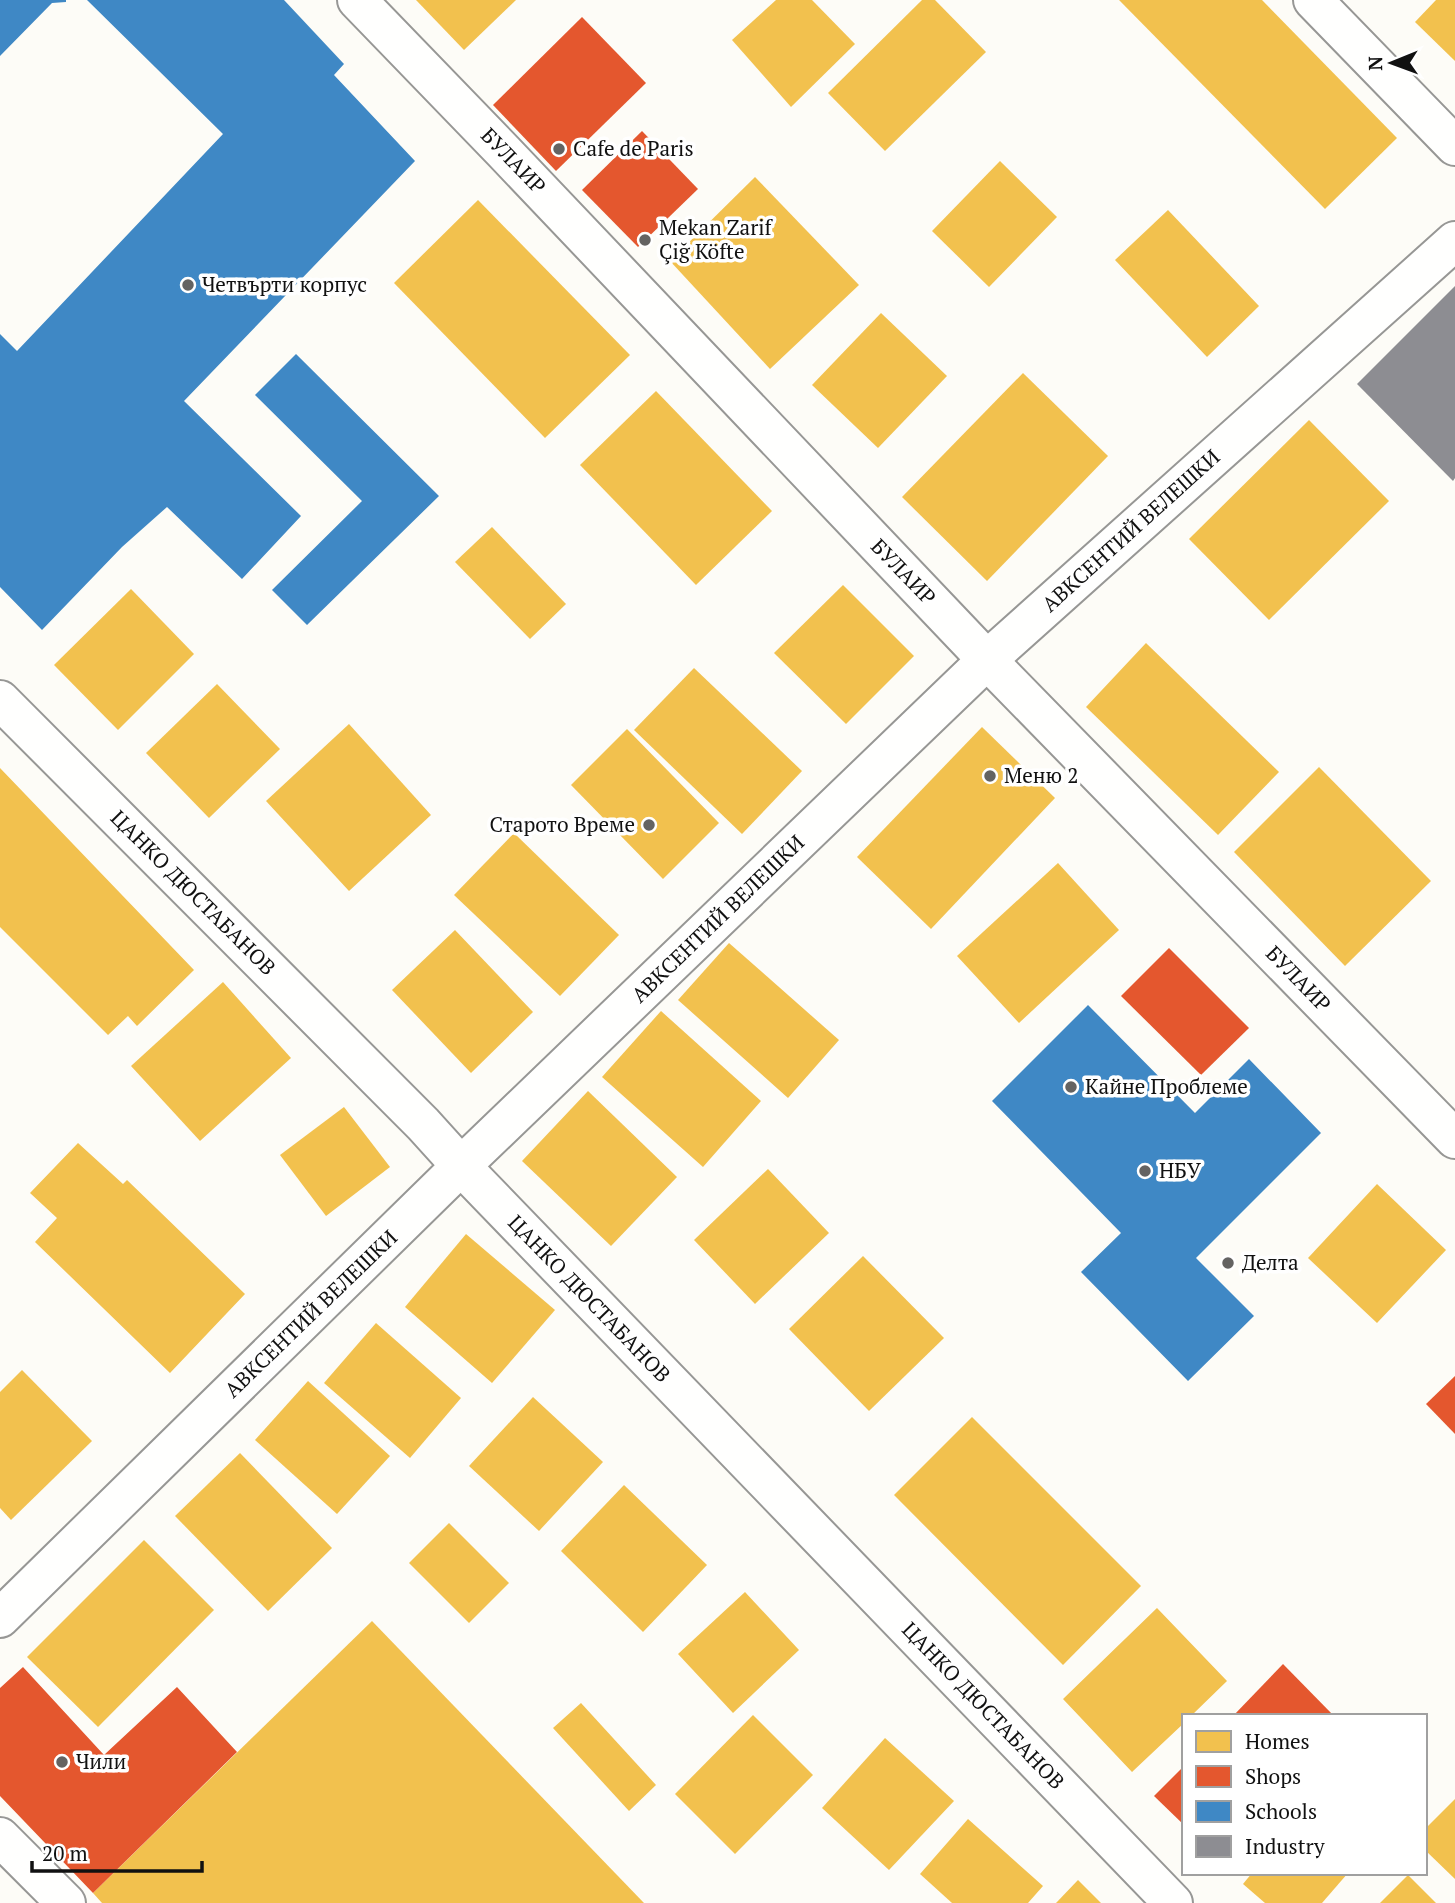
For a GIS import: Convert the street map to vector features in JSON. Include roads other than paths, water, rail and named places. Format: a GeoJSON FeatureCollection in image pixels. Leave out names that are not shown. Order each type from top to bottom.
{"type":"FeatureCollection","features":[{"type":"Feature","properties":{"kind":"street","name":"БУЛАИР"},"geometry":{"type":"LineString","coordinates":[[357,0],[987,660],[1455,1139]]}},
{"type":"Feature","properties":{"kind":"street"},"geometry":{"type":"LineString","coordinates":[[1312,0],[1455,146]]}},
{"type":"Feature","properties":{"kind":"street","name":"АВКСЕНТИЙ ВЕЛЕШКИ"},"geometry":{"type":"LineString","coordinates":[[0,1618],[461,1166],[987,660],[1455,241]]}},
{"type":"Feature","properties":{"kind":"street","name":"ЦАНКО ДЮСТАБАНОВ"},"geometry":{"type":"LineString","coordinates":[[0,699],[414,1114],[461,1166],[1173,1903]]}},
{"type":"Feature","properties":{"kind":"street"},"geometry":{"type":"LineString","coordinates":[[0,1837],[66,1903]]}},
{"type":"Feature","properties":{"kind":"place","name":"Cafe de Paris"},"geometry":{"type":"Point","coordinates":[559,149]}},
{"type":"Feature","properties":{"kind":"place","name":"Mekan Zarif Çiğ Köfte"},"geometry":{"type":"Point","coordinates":[645,240]}},
{"type":"Feature","properties":{"kind":"place","name":"Четвърти корпус"},"geometry":{"type":"Point","coordinates":[188,285]}},
{"type":"Feature","properties":{"kind":"place","name":"Меню 2"},"geometry":{"type":"Point","coordinates":[990,776]}},
{"type":"Feature","properties":{"kind":"place","name":"Старото Време"},"geometry":{"type":"Point","coordinates":[649,825]}},
{"type":"Feature","properties":{"kind":"place","name":"Кайне Проблеме"},"geometry":{"type":"Point","coordinates":[1071,1087]}},
{"type":"Feature","properties":{"kind":"place","name":"НБУ"},"geometry":{"type":"Point","coordinates":[1145,1171]}},
{"type":"Feature","properties":{"kind":"place","name":"Делта"},"geometry":{"type":"Point","coordinates":[1228,1263]}},
{"type":"Feature","properties":{"kind":"place","name":"Чили"},"geometry":{"type":"Point","coordinates":[62,1762]}}]}
